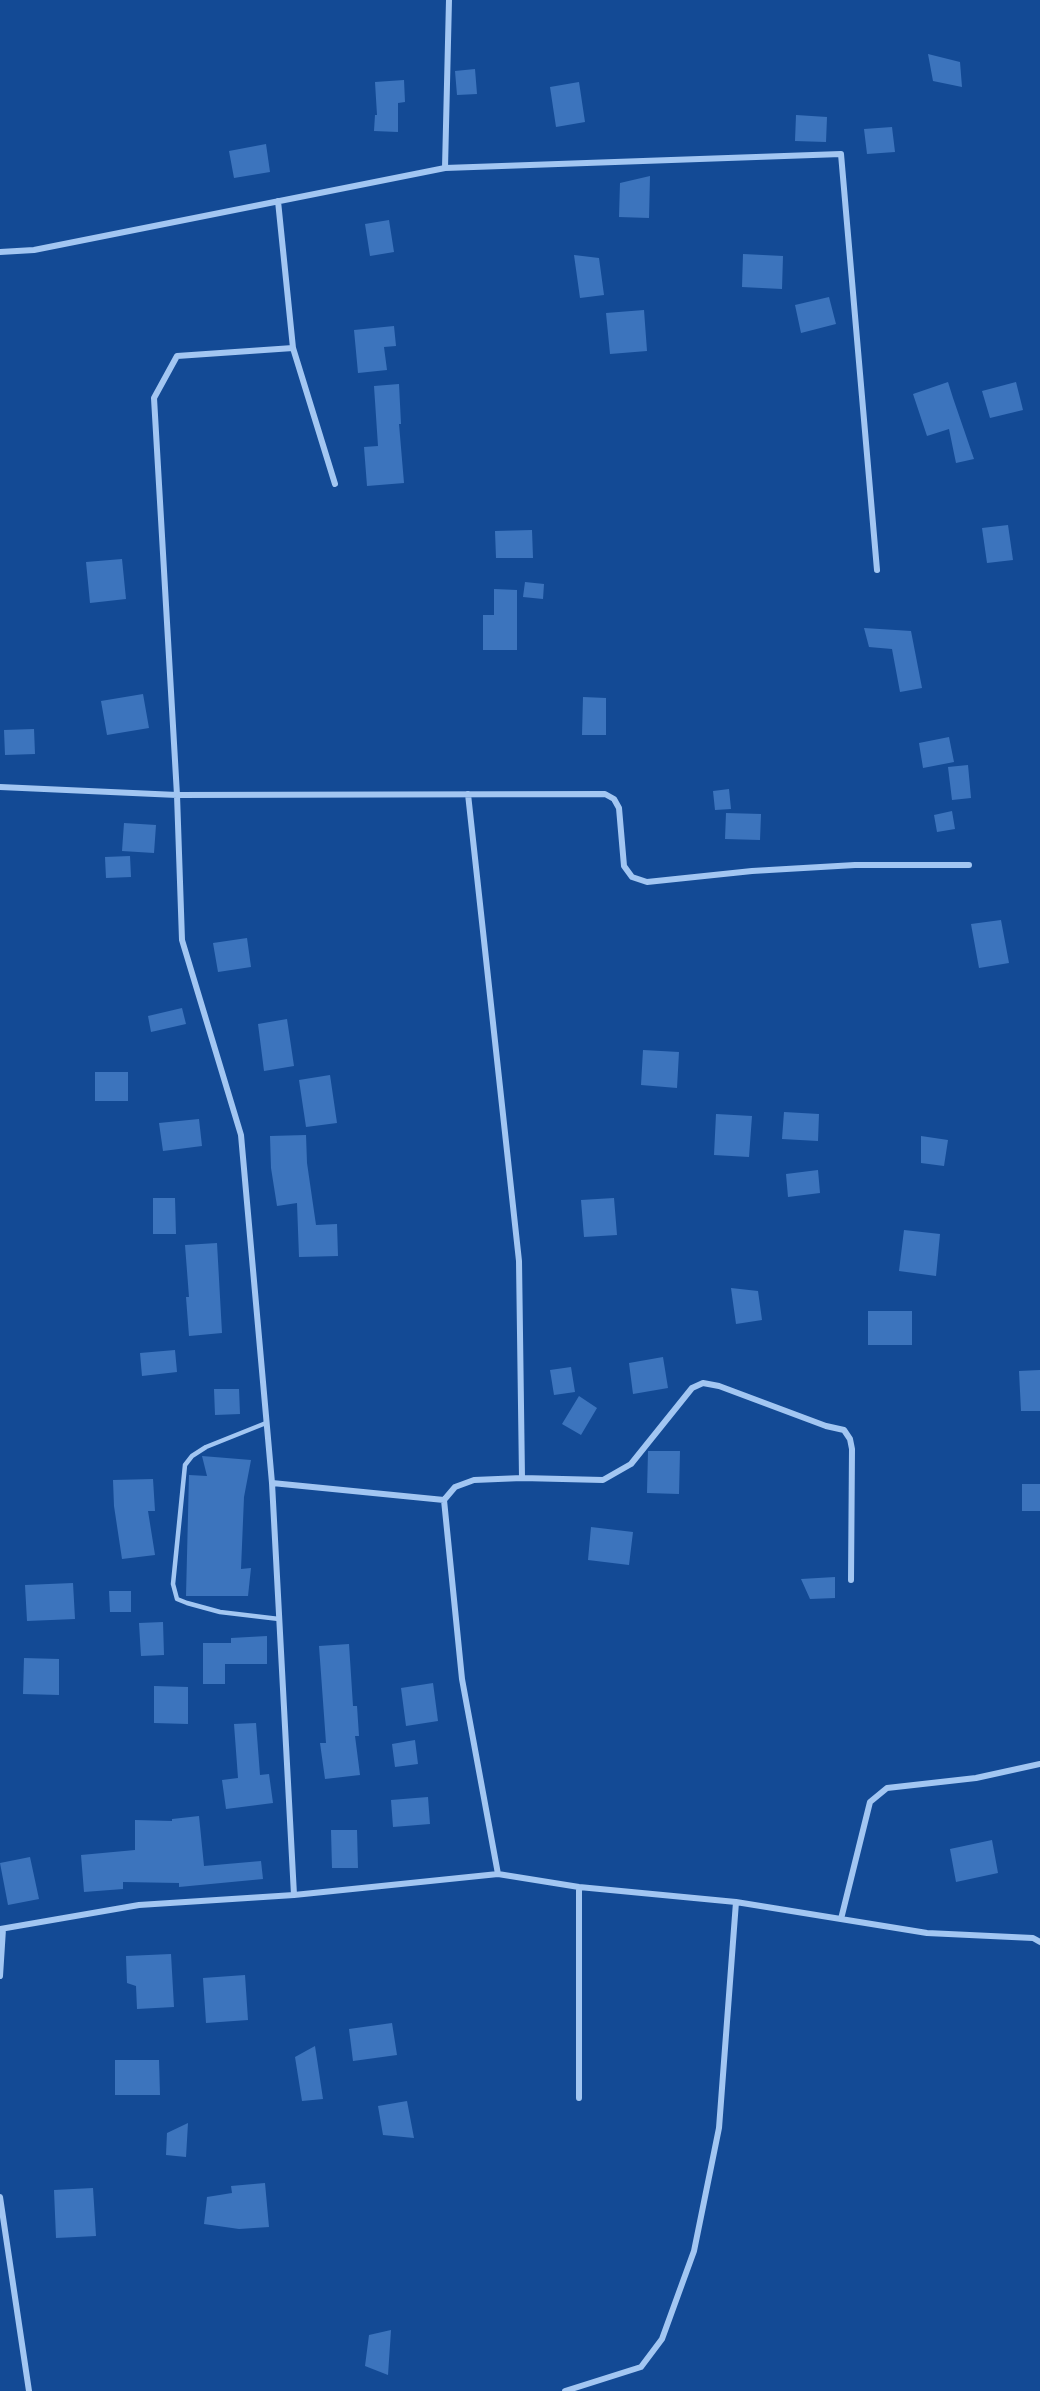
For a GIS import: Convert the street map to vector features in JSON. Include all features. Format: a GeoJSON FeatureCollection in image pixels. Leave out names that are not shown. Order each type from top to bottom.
{"type":"FeatureCollection","features":[{"type":"Feature","properties":{"kind":"street"},"geometry":{"type":"LineString","coordinates":[[445,168],[449,0]]}},
{"type":"Feature","properties":{"kind":"street"},"geometry":{"type":"LineString","coordinates":[[0,252],[34,250],[445,168],[840,154],[877,570]]}},
{"type":"Feature","properties":{"kind":"street"},"geometry":{"type":"LineString","coordinates":[[278,201],[292,348],[335,484]]}},
{"type":"Feature","properties":{"kind":"street"},"geometry":{"type":"LineString","coordinates":[[292,348],[177,356],[154,399],[177,795],[182,940],[242,1136],[272,1483],[294,1895]]}},
{"type":"Feature","properties":{"kind":"street"},"geometry":{"type":"LineString","coordinates":[[0,787],[177,795],[605,794],[614,799],[619,808],[624,866],[632,877],[646,882],[855,864],[969,865]]}},
{"type":"Feature","properties":{"kind":"street"},"geometry":{"type":"LineString","coordinates":[[468,794],[519,1261],[522,1479]]}},
{"type":"Feature","properties":{"kind":"street"},"geometry":{"type":"LineString","coordinates":[[498,1874],[462,1679],[444,1500],[455,1487],[474,1480],[603,1480],[631,1464],[692,1388],[703,1383],[719,1386],[844,1430],[850,1439],[852,1449],[851,1580]]}},
{"type":"Feature","properties":{"kind":"street"},"geometry":{"type":"LineString","coordinates":[[272,1483],[444,1500]]}},
{"type":"Feature","properties":{"kind":"street"},"geometry":{"type":"LineString","coordinates":[[842,1919],[870,1802],[887,1788],[976,1778],[1040,1764]]}},
{"type":"Feature","properties":{"kind":"street"},"geometry":{"type":"LineString","coordinates":[[0,1976],[1,1929],[139,1905],[294,1895],[498,1874],[579,1887],[736,1902],[927,1933],[1033,1938],[1040,1942]]}},
{"type":"Feature","properties":{"kind":"street"},"geometry":{"type":"LineString","coordinates":[[579,1887],[579,2098]]}},
{"type":"Feature","properties":{"kind":"street"},"geometry":{"type":"LineString","coordinates":[[565,2391],[641,2367],[662,2339],[694,2251],[719,2127],[736,1902]]}},
{"type":"Feature","properties":{"kind":"street"},"geometry":{"type":"LineString","coordinates":[[0,2197],[29,2391]]}},
{"type":"Feature","properties":{"kind":"lane"},"geometry":{"type":"LineString","coordinates":[[266,1423],[206,1447],[192,1456],[185,1465],[173,1584],[177,1599],[187,1604],[220,1612],[279,1619]]}},
{"type":"Feature","properties":{"kind":"building"},"geometry":{"type":"Polygon","coordinates":[[[928,54],[960,62],[962,87],[933,81],[928,54]]]}},
{"type":"Feature","properties":{"kind":"building"},"geometry":{"type":"Polygon","coordinates":[[[475,69],[477,94],[457,95],[455,71],[475,69]]]}},
{"type":"Feature","properties":{"kind":"building"},"geometry":{"type":"Polygon","coordinates":[[[404,80],[405,102],[398,103],[398,132],[374,131],[375,115],[377,115],[375,82],[404,80]]]}},
{"type":"Feature","properties":{"kind":"building"},"geometry":{"type":"Polygon","coordinates":[[[579,82],[585,122],[556,127],[550,87],[579,82]]]}},
{"type":"Feature","properties":{"kind":"building"},"geometry":{"type":"Polygon","coordinates":[[[796,115],[827,117],[826,142],[795,141],[796,115]]]}},
{"type":"Feature","properties":{"kind":"building"},"geometry":{"type":"Polygon","coordinates":[[[892,127],[895,152],[867,154],[864,129],[892,127]]]}},
{"type":"Feature","properties":{"kind":"building"},"geometry":{"type":"Polygon","coordinates":[[[266,144],[270,172],[234,178],[229,151],[266,144]]]}},
{"type":"Feature","properties":{"kind":"building"},"geometry":{"type":"Polygon","coordinates":[[[650,176],[649,218],[619,217],[620,183],[650,176]]]}},
{"type":"Feature","properties":{"kind":"building"},"geometry":{"type":"Polygon","coordinates":[[[389,220],[394,252],[370,256],[365,224],[389,220]]]}},
{"type":"Feature","properties":{"kind":"building"},"geometry":{"type":"Polygon","coordinates":[[[743,254],[783,256],[782,289],[742,287],[743,254]]]}},
{"type":"Feature","properties":{"kind":"building"},"geometry":{"type":"Polygon","coordinates":[[[574,255],[599,258],[604,295],[580,298],[574,255]]]}},
{"type":"Feature","properties":{"kind":"building"},"geometry":{"type":"Polygon","coordinates":[[[829,297],[836,324],[801,333],[795,305],[829,297]]]}},
{"type":"Feature","properties":{"kind":"building"},"geometry":{"type":"Polygon","coordinates":[[[644,310],[647,351],[610,354],[606,313],[644,310]]]}},
{"type":"Feature","properties":{"kind":"building"},"geometry":{"type":"Polygon","coordinates":[[[394,326],[396,346],[384,347],[387,370],[358,373],[354,330],[394,326]]]}},
{"type":"Feature","properties":{"kind":"building"},"geometry":{"type":"Polygon","coordinates":[[[948,382],[974,459],[956,463],[949,429],[927,436],[913,394],[948,382]]]}},
{"type":"Feature","properties":{"kind":"building"},"geometry":{"type":"Polygon","coordinates":[[[1016,382],[1023,410],[990,418],[982,391],[1016,382]]]}},
{"type":"Feature","properties":{"kind":"building"},"geometry":{"type":"Polygon","coordinates":[[[399,384],[401,424],[399,424],[404,483],[367,486],[364,447],[378,446],[374,386],[399,384]]]}},
{"type":"Feature","properties":{"kind":"building"},"geometry":{"type":"Polygon","coordinates":[[[1008,525],[1013,560],[987,563],[982,528],[1008,525]]]}},
{"type":"Feature","properties":{"kind":"building"},"geometry":{"type":"Polygon","coordinates":[[[532,530],[533,558],[496,558],[495,531],[532,530]]]}},
{"type":"Feature","properties":{"kind":"building"},"geometry":{"type":"Polygon","coordinates":[[[122,559],[126,599],[90,603],[86,562],[122,559]]]}},
{"type":"Feature","properties":{"kind":"building"},"geometry":{"type":"Polygon","coordinates":[[[525,582],[544,584],[543,599],[523,597],[525,582]]]}},
{"type":"Feature","properties":{"kind":"building"},"geometry":{"type":"Polygon","coordinates":[[[494,589],[517,590],[517,650],[483,650],[483,615],[494,615],[494,589]]]}},
{"type":"Feature","properties":{"kind":"building"},"geometry":{"type":"Polygon","coordinates":[[[864,628],[911,631],[922,688],[900,692],[892,649],[869,647],[864,628]]]}},
{"type":"Feature","properties":{"kind":"building"},"geometry":{"type":"Polygon","coordinates":[[[143,694],[149,728],[107,735],[101,701],[143,694]]]}},
{"type":"Feature","properties":{"kind":"building"},"geometry":{"type":"Polygon","coordinates":[[[583,697],[606,698],[606,735],[582,735],[583,697]]]}},
{"type":"Feature","properties":{"kind":"building"},"geometry":{"type":"Polygon","coordinates":[[[34,729],[35,754],[5,755],[4,730],[34,729]]]}},
{"type":"Feature","properties":{"kind":"building"},"geometry":{"type":"Polygon","coordinates":[[[949,737],[954,762],[923,768],[919,743],[949,737]]]}},
{"type":"Feature","properties":{"kind":"building"},"geometry":{"type":"Polygon","coordinates":[[[968,765],[971,798],[952,800],[948,767],[968,765]]]}},
{"type":"Feature","properties":{"kind":"building"},"geometry":{"type":"Polygon","coordinates":[[[729,789],[731,809],[715,810],[713,791],[729,789]]]}},
{"type":"Feature","properties":{"kind":"building"},"geometry":{"type":"Polygon","coordinates":[[[952,811],[955,829],[937,832],[934,815],[952,811]]]}},
{"type":"Feature","properties":{"kind":"building"},"geometry":{"type":"Polygon","coordinates":[[[726,813],[761,814],[760,840],[725,839],[726,813]]]}},
{"type":"Feature","properties":{"kind":"building"},"geometry":{"type":"Polygon","coordinates":[[[124,823],[156,825],[154,853],[122,851],[124,823]]]}},
{"type":"Feature","properties":{"kind":"building"},"geometry":{"type":"Polygon","coordinates":[[[130,856],[131,877],[106,878],[105,857],[130,856]]]}},
{"type":"Feature","properties":{"kind":"building"},"geometry":{"type":"Polygon","coordinates":[[[1001,920],[1009,963],[979,968],[971,924],[1001,920]]]}},
{"type":"Feature","properties":{"kind":"building"},"geometry":{"type":"Polygon","coordinates":[[[247,938],[251,967],[218,972],[213,943],[247,938]]]}},
{"type":"Feature","properties":{"kind":"building"},"geometry":{"type":"Polygon","coordinates":[[[182,1008],[186,1024],[151,1032],[148,1016],[182,1008]]]}},
{"type":"Feature","properties":{"kind":"building"},"geometry":{"type":"Polygon","coordinates":[[[287,1019],[294,1066],[264,1071],[258,1024],[287,1019]]]}},
{"type":"Feature","properties":{"kind":"building"},"geometry":{"type":"Polygon","coordinates":[[[643,1050],[679,1052],[677,1088],[641,1085],[643,1050]]]}},
{"type":"Feature","properties":{"kind":"building"},"geometry":{"type":"Polygon","coordinates":[[[95,1072],[128,1072],[128,1101],[95,1101],[95,1072]]]}},
{"type":"Feature","properties":{"kind":"building"},"geometry":{"type":"Polygon","coordinates":[[[330,1075],[337,1123],[306,1127],[299,1080],[330,1075]]]}},
{"type":"Feature","properties":{"kind":"building"},"geometry":{"type":"Polygon","coordinates":[[[784,1112],[819,1114],[818,1141],[782,1139],[784,1112]]]}},
{"type":"Feature","properties":{"kind":"building"},"geometry":{"type":"Polygon","coordinates":[[[716,1114],[752,1116],[749,1157],[714,1155],[716,1114]]]}},
{"type":"Feature","properties":{"kind":"building"},"geometry":{"type":"Polygon","coordinates":[[[199,1119],[202,1146],[163,1151],[159,1123],[199,1119]]]}},
{"type":"Feature","properties":{"kind":"building"},"geometry":{"type":"Polygon","coordinates":[[[306,1135],[307,1163],[316,1225],[337,1224],[338,1256],[299,1257],[297,1203],[277,1206],[271,1168],[270,1136],[306,1135]]]}},
{"type":"Feature","properties":{"kind":"building"},"geometry":{"type":"Polygon","coordinates":[[[921,1136],[948,1140],[944,1166],[921,1163],[921,1136]]]}},
{"type":"Feature","properties":{"kind":"building"},"geometry":{"type":"Polygon","coordinates":[[[818,1170],[820,1193],[788,1197],[786,1174],[818,1170]]]}},
{"type":"Feature","properties":{"kind":"building"},"geometry":{"type":"Polygon","coordinates":[[[153,1198],[175,1198],[176,1234],[153,1234],[153,1198]]]}},
{"type":"Feature","properties":{"kind":"building"},"geometry":{"type":"Polygon","coordinates":[[[614,1198],[617,1235],[584,1237],[581,1200],[614,1198]]]}},
{"type":"Feature","properties":{"kind":"building"},"geometry":{"type":"Polygon","coordinates":[[[904,1230],[940,1234],[936,1276],[899,1271],[904,1230]]]}},
{"type":"Feature","properties":{"kind":"building"},"geometry":{"type":"Polygon","coordinates":[[[217,1243],[222,1333],[189,1336],[185,1245],[217,1243]]]}},
{"type":"Feature","properties":{"kind":"building"},"geometry":{"type":"Polygon","coordinates":[[[731,1288],[758,1291],[762,1320],[736,1324],[731,1288]]]}},
{"type":"Feature","properties":{"kind":"building"},"geometry":{"type":"Polygon","coordinates":[[[868,1311],[912,1311],[912,1345],[868,1345],[868,1311]]]}},
{"type":"Feature","properties":{"kind":"building"},"geometry":{"type":"Polygon","coordinates":[[[175,1350],[177,1372],[142,1376],[140,1353],[175,1350]]]}},
{"type":"Feature","properties":{"kind":"building"},"geometry":{"type":"Polygon","coordinates":[[[663,1357],[668,1388],[633,1394],[629,1363],[663,1357]]]}},
{"type":"Feature","properties":{"kind":"building"},"geometry":{"type":"Polygon","coordinates":[[[571,1367],[575,1392],[554,1395],[550,1370],[571,1367]]]}},
{"type":"Feature","properties":{"kind":"building"},"geometry":{"type":"Polygon","coordinates":[[[1040,1370],[1040,1411],[1021,1411],[1019,1371],[1040,1370]]]}},
{"type":"Feature","properties":{"kind":"building"},"geometry":{"type":"Polygon","coordinates":[[[214,1389],[239,1389],[240,1414],[215,1415],[214,1389]]]}},
{"type":"Feature","properties":{"kind":"building"},"geometry":{"type":"Polygon","coordinates":[[[579,1396],[597,1408],[581,1435],[562,1424],[579,1396]]]}},
{"type":"Feature","properties":{"kind":"building"},"geometry":{"type":"Polygon","coordinates":[[[648,1451],[680,1451],[679,1494],[647,1493],[648,1451]]]}},
{"type":"Feature","properties":{"kind":"building"},"geometry":{"type":"Polygon","coordinates":[[[202,1456],[251,1460],[244,1497],[241,1569],[251,1568],[248,1596],[186,1596],[189,1475],[207,1476],[202,1456]]]}},
{"type":"Feature","properties":{"kind":"building"},"geometry":{"type":"Polygon","coordinates":[[[153,1479],[155,1511],[148,1511],[155,1555],[122,1559],[114,1506],[113,1480],[153,1479]]]}},
{"type":"Feature","properties":{"kind":"building"},"geometry":{"type":"Polygon","coordinates":[[[1022,1484],[1040,1484],[1040,1511],[1022,1511],[1022,1484]]]}},
{"type":"Feature","properties":{"kind":"building"},"geometry":{"type":"Polygon","coordinates":[[[591,1527],[633,1532],[629,1565],[588,1560],[591,1527]]]}},
{"type":"Feature","properties":{"kind":"building"},"geometry":{"type":"Polygon","coordinates":[[[835,1577],[835,1598],[810,1599],[801,1579],[835,1577]]]}},
{"type":"Feature","properties":{"kind":"building"},"geometry":{"type":"Polygon","coordinates":[[[73,1583],[75,1619],[27,1621],[25,1585],[73,1583]]]}},
{"type":"Feature","properties":{"kind":"building"},"geometry":{"type":"Polygon","coordinates":[[[109,1591],[131,1591],[131,1612],[110,1612],[109,1591]]]}},
{"type":"Feature","properties":{"kind":"building"},"geometry":{"type":"Polygon","coordinates":[[[163,1622],[164,1655],[141,1656],[139,1623],[163,1622]]]}},
{"type":"Feature","properties":{"kind":"building"},"geometry":{"type":"Polygon","coordinates":[[[267,1636],[267,1664],[225,1664],[225,1684],[203,1684],[203,1643],[231,1643],[231,1638],[267,1636]]]}},
{"type":"Feature","properties":{"kind":"building"},"geometry":{"type":"Polygon","coordinates":[[[349,1644],[353,1706],[357,1706],[359,1736],[355,1736],[360,1775],[325,1779],[320,1743],[326,1743],[319,1646],[349,1644]]]}},
{"type":"Feature","properties":{"kind":"building"},"geometry":{"type":"Polygon","coordinates":[[[24,1658],[59,1659],[59,1695],[23,1694],[24,1658]]]}},
{"type":"Feature","properties":{"kind":"building"},"geometry":{"type":"Polygon","coordinates":[[[433,1683],[438,1721],[406,1726],[401,1688],[433,1683]]]}},
{"type":"Feature","properties":{"kind":"building"},"geometry":{"type":"Polygon","coordinates":[[[154,1686],[188,1687],[188,1724],[154,1723],[154,1686]]]}},
{"type":"Feature","properties":{"kind":"building"},"geometry":{"type":"Polygon","coordinates":[[[256,1723],[260,1775],[269,1774],[273,1803],[226,1809],[222,1780],[238,1778],[234,1724],[256,1723]]]}},
{"type":"Feature","properties":{"kind":"building"},"geometry":{"type":"Polygon","coordinates":[[[415,1740],[418,1764],[395,1767],[392,1744],[415,1740]]]}},
{"type":"Feature","properties":{"kind":"building"},"geometry":{"type":"Polygon","coordinates":[[[428,1797],[430,1824],[393,1827],[391,1800],[428,1797]]]}},
{"type":"Feature","properties":{"kind":"building"},"geometry":{"type":"Polygon","coordinates":[[[199,1816],[204,1866],[261,1861],[263,1879],[179,1887],[179,1883],[123,1882],[123,1889],[84,1892],[81,1855],[135,1850],[135,1820],[172,1821],[172,1819],[199,1816]]]}},
{"type":"Feature","properties":{"kind":"building"},"geometry":{"type":"Polygon","coordinates":[[[331,1830],[357,1830],[358,1868],[332,1868],[331,1830]]]}},
{"type":"Feature","properties":{"kind":"building"},"geometry":{"type":"Polygon","coordinates":[[[992,1840],[998,1873],[956,1882],[950,1849],[992,1840]]]}},
{"type":"Feature","properties":{"kind":"building"},"geometry":{"type":"Polygon","coordinates":[[[30,1857],[39,1899],[8,1905],[0,1863],[30,1857]]]}},
{"type":"Feature","properties":{"kind":"building"},"geometry":{"type":"Polygon","coordinates":[[[171,1954],[174,2007],[137,2009],[136,1986],[127,1983],[126,1956],[171,1954]]]}},
{"type":"Feature","properties":{"kind":"building"},"geometry":{"type":"Polygon","coordinates":[[[245,1975],[248,2020],[206,2023],[203,1978],[245,1975]]]}},
{"type":"Feature","properties":{"kind":"building"},"geometry":{"type":"Polygon","coordinates":[[[392,2023],[397,2055],[353,2061],[349,2029],[392,2023]]]}},
{"type":"Feature","properties":{"kind":"building"},"geometry":{"type":"Polygon","coordinates":[[[315,2046],[323,2099],[302,2101],[295,2057],[315,2046]]]}},
{"type":"Feature","properties":{"kind":"building"},"geometry":{"type":"Polygon","coordinates":[[[115,2060],[159,2060],[160,2095],[115,2095],[115,2060]]]}},
{"type":"Feature","properties":{"kind":"building"},"geometry":{"type":"Polygon","coordinates":[[[407,2101],[414,2138],[383,2135],[378,2106],[407,2101]]]}},
{"type":"Feature","properties":{"kind":"building"},"geometry":{"type":"Polygon","coordinates":[[[188,2123],[186,2157],[166,2155],[167,2133],[188,2123]]]}},
{"type":"Feature","properties":{"kind":"building"},"geometry":{"type":"Polygon","coordinates":[[[265,2183],[269,2227],[239,2229],[204,2224],[207,2197],[232,2193],[231,2186],[265,2183]]]}},
{"type":"Feature","properties":{"kind":"building"},"geometry":{"type":"Polygon","coordinates":[[[93,2188],[96,2236],[56,2238],[54,2190],[93,2188]]]}},
{"type":"Feature","properties":{"kind":"building"},"geometry":{"type":"Polygon","coordinates":[[[391,2330],[388,2375],[365,2366],[369,2335],[391,2330]]]}}]}
